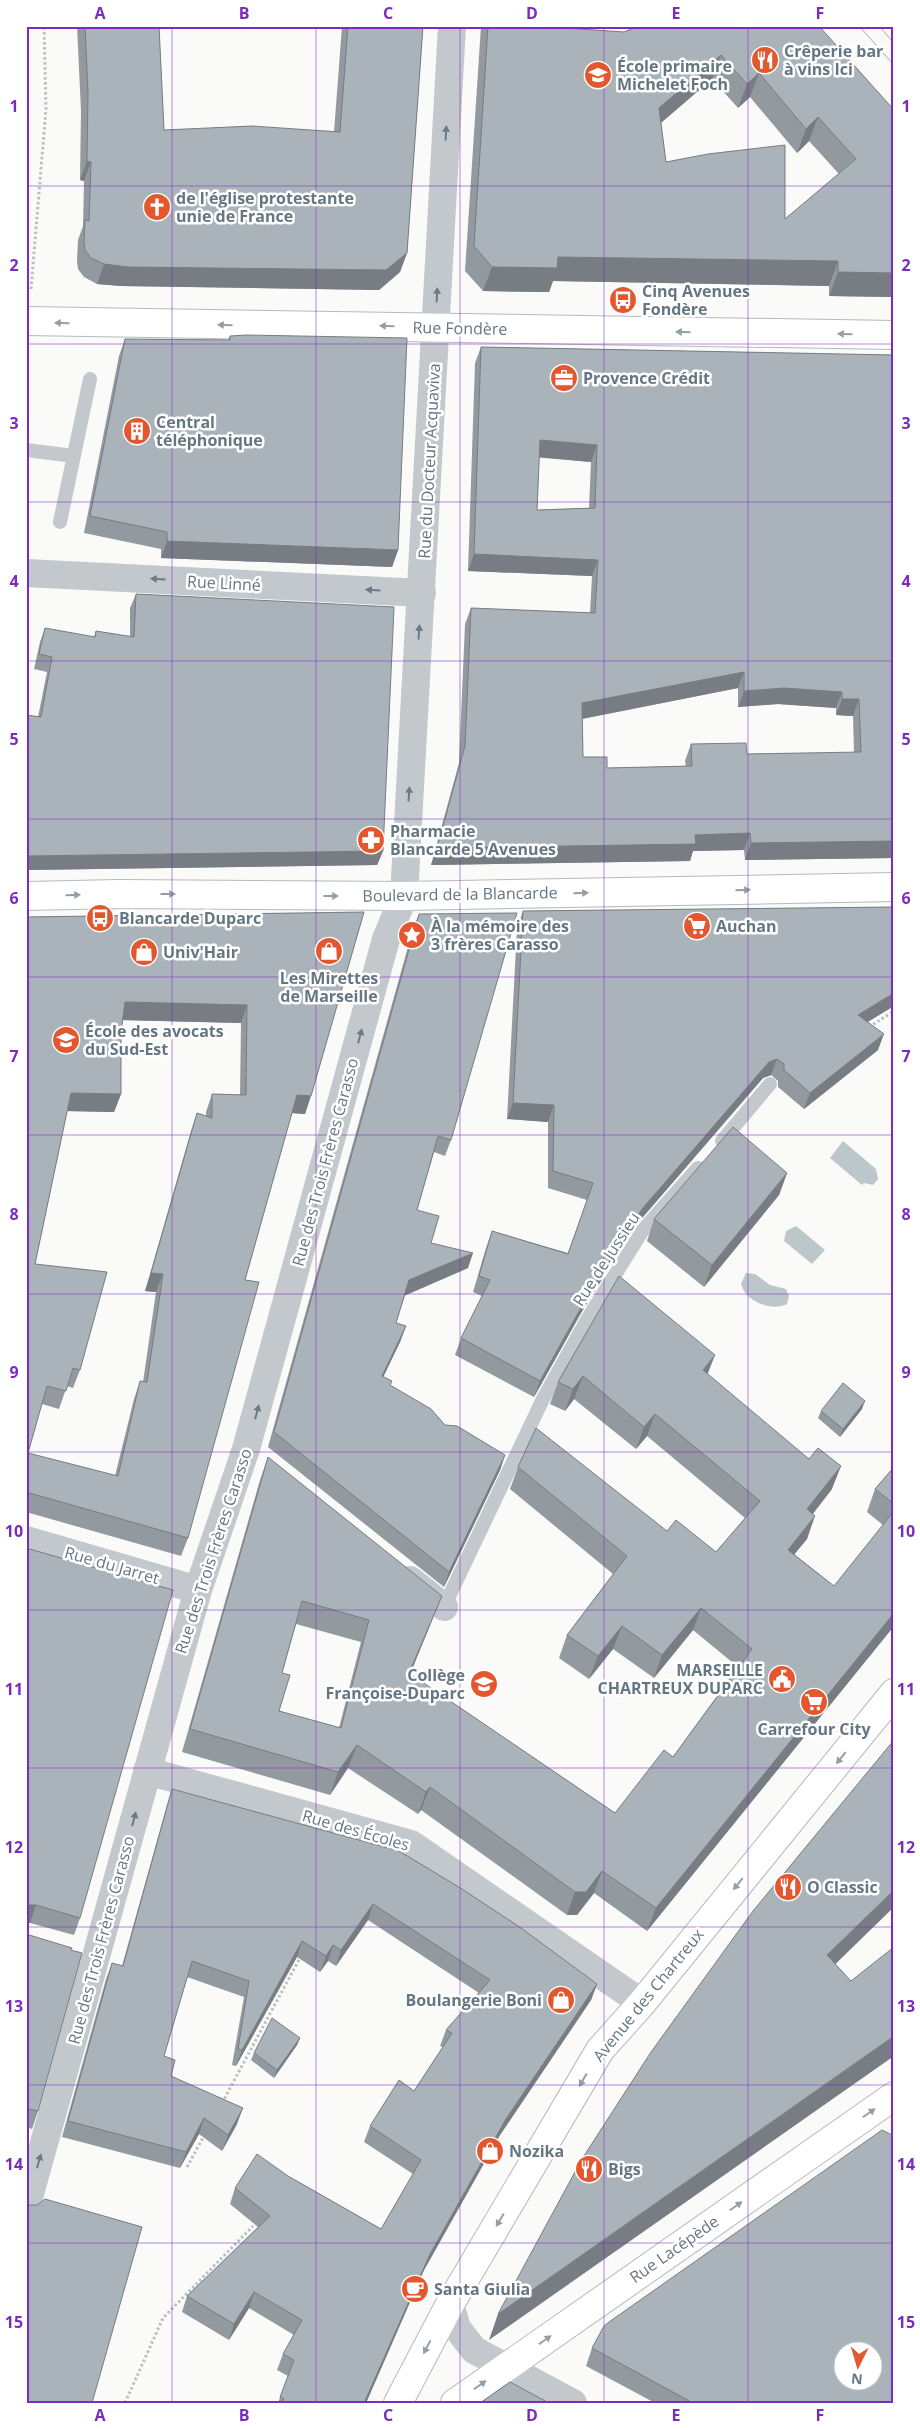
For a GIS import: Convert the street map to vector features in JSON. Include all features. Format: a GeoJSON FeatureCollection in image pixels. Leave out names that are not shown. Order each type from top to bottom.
{"type":"FeatureCollection","features":[{"type":"Feature","properties":{"kind":"street","name":"Rue du Docteur Acquaviva"},"geometry":{"type":"LineString","coordinates":[[404,896],[452,26]]}},
{"type":"Feature","properties":{"kind":"street","name":"Rue Fondère"},"geometry":{"type":"LineString","coordinates":[[28,310],[436,327],[894,335]]}},
{"type":"Feature","properties":{"kind":"street","name":"Rue Linné"},"geometry":{"type":"LineString","coordinates":[[26,573],[422,592]]}},
{"type":"Feature","properties":{"kind":"street","name":"Boulevard de la Blancarde"},"geometry":{"type":"LineString","coordinates":[[26,896],[120,894],[404,896],[894,887]]}},
{"type":"Feature","properties":{"kind":"street","name":"Rue des Trois Frères Carasso"},"geometry":{"type":"LineString","coordinates":[[26,2208],[198,1590],[246,1449],[386,939],[404,896]]}},
{"type":"Feature","properties":{"kind":"street"},"geometry":{"type":"LineString","coordinates":[[246,1449],[270,1467]]}},
{"type":"Feature","properties":{"kind":"street","name":"Rue du Jarret"},"geometry":{"type":"LineString","coordinates":[[26,1540],[198,1590]]}},
{"type":"Feature","properties":{"kind":"street"},"geometry":{"type":"LineString","coordinates":[[391,1565],[444,1608]]}},
{"type":"Feature","properties":{"kind":"street","name":"Avenue des Chartreux"},"geometry":{"type":"LineString","coordinates":[[407,2398],[450,2304],[600,2050],[642,2003],[894,1694]]}},
{"type":"Feature","properties":{"kind":"street","name":"Rue des Écoles"},"geometry":{"type":"LineString","coordinates":[[147,1771],[411,1844],[642,2003]]}},
{"type":"Feature","properties":{"kind":"street"},"geometry":{"type":"LineString","coordinates":[[70,1951],[97,1958]]}},
{"type":"Feature","properties":{"kind":"street","name":"Rue Lacépède"},"geometry":{"type":"LineString","coordinates":[[455,2403],[894,2096]]}},
{"type":"Feature","properties":{"kind":"street"},"geometry":{"type":"LineString","coordinates":[[450,2304],[457,2328],[474,2350],[573,2403]]}},
{"type":"Feature","properties":{"kind":"lane"},"geometry":{"type":"LineString","coordinates":[[60,522],[90,379]]}},
{"type":"Feature","properties":{"kind":"lane"},"geometry":{"type":"LineString","coordinates":[[26,450],[74,456]]}},
{"type":"Feature","properties":{"kind":"lane","name":"Rue de Jussieu"},"geometry":{"type":"LineString","coordinates":[[444,1608],[543,1399],[588,1318],[642,1230],[770,1084]]}},
{"type":"Feature","properties":{"kind":"path"},"geometry":{"type":"LineString","coordinates":[[28,310],[46,109],[44,26]]}},
{"type":"Feature","properties":{"kind":"path"},"geometry":{"type":"LineString","coordinates":[[863,1030],[894,1011]]}},
{"type":"Feature","properties":{"kind":"path"},"geometry":{"type":"LineString","coordinates":[[220,2106],[303,1950]]}},
{"type":"Feature","properties":{"kind":"path"},"geometry":{"type":"LineString","coordinates":[[187,2167],[206,2132]]}},
{"type":"Feature","properties":{"kind":"path"},"geometry":{"type":"LineString","coordinates":[[125,2403],[163,2318],[253,2226]]}},
{"type":"Feature","properties":{"kind":"shaded area"},"geometry":{"type":"Polygon","coordinates":[[[843,1141],[876,1169],[878,1179],[873,1185],[864,1183],[862,1185],[830,1158],[843,1141]]]}},
{"type":"Feature","properties":{"kind":"shaded area"},"geometry":{"type":"Polygon","coordinates":[[[796,1226],[825,1250],[812,1264],[784,1241],[786,1231],[796,1226]]]}},
{"type":"Feature","properties":{"kind":"shaded area"},"geometry":{"type":"Polygon","coordinates":[[[746,1273],[755,1274],[770,1285],[786,1289],[789,1296],[787,1304],[774,1307],[766,1306],[753,1300],[743,1290],[741,1284],[746,1273]]]}},
{"type":"Feature","properties":{"kind":"building"},"geometry":{"type":"Polygon","coordinates":[[[85,26],[159,26],[164,130],[252,126],[340,132],[348,26],[423,26],[407,253],[386,270],[128,267],[104,264],[91,258],[85,250],[84,241],[85,220],[89,221],[91,162],[87,161],[88,92],[85,26]]]}},
{"type":"Feature","properties":{"kind":"building"},"geometry":{"type":"Polygon","coordinates":[[[488,26],[551,26],[624,32],[638,26],[819,26],[894,110],[894,273],[838,272],[838,261],[558,257],[557,268],[492,267],[474,246],[488,26]],[[721,55],[659,108],[666,162],[708,154],[785,145],[785,219],[856,159],[818,117],[806,129],[759,73],[747,84],[721,55]]]}},
{"type":"Feature","properties":{"kind":"building"},"geometry":{"type":"Polygon","coordinates":[[[230,336],[407,338],[398,550],[167,541],[167,532],[90,516],[125,339],[230,340],[230,336]]]}},
{"type":"Feature","properties":{"kind":"building"},"geometry":{"type":"Polygon","coordinates":[[[481,347],[894,355],[894,841],[751,843],[750,833],[695,835],[696,844],[437,848],[465,746],[471,608],[595,613],[598,560],[474,554],[481,347]],[[540,440],[537,510],[595,508],[597,445],[540,440]],[[744,672],[582,703],[583,757],[607,757],[607,768],[692,766],[691,744],[746,743],[747,754],[861,752],[859,699],[842,699],[842,692],[784,688],[744,691],[744,672]]]}},
{"type":"Feature","properties":{"kind":"building"},"geometry":{"type":"Polygon","coordinates":[[[136,594],[394,607],[383,851],[26,856],[26,715],[41,717],[52,657],[39,654],[45,628],[95,637],[96,631],[134,637],[136,594]]]}},
{"type":"Feature","properties":{"kind":"building"},"geometry":{"type":"Polygon","coordinates":[[[894,907],[894,993],[858,1015],[884,1034],[810,1093],[784,1070],[784,1064],[777,1059],[769,1062],[642,1209],[587,1297],[540,1381],[461,1338],[490,1280],[479,1276],[492,1231],[568,1254],[593,1183],[553,1171],[554,1105],[513,1103],[523,911],[894,907]]]}},
{"type":"Feature","properties":{"kind":"building"},"geometry":{"type":"Polygon","coordinates":[[[364,912],[311,1096],[297,1095],[245,1280],[259,1282],[188,1538],[26,1492],[26,917],[364,912]],[[125,1002],[121,1032],[121,1094],[71,1093],[35,1264],[107,1272],[80,1370],[73,1368],[66,1391],[47,1386],[28,1453],[118,1476],[140,1381],[147,1382],[163,1274],[151,1273],[197,1113],[212,1118],[212,1094],[246,1095],[247,1005],[125,1002]]]}},
{"type":"Feature","properties":{"kind":"building"},"geometry":{"type":"Polygon","coordinates":[[[517,913],[451,1140],[438,1136],[417,1210],[439,1216],[431,1243],[473,1253],[409,1280],[396,1323],[406,1326],[382,1376],[392,1381],[390,1385],[431,1409],[445,1425],[457,1426],[505,1455],[449,1572],[274,1432],[419,914],[517,913]]]}},
{"type":"Feature","properties":{"kind":"building"},"geometry":{"type":"Polygon","coordinates":[[[733,1127],[787,1173],[712,1265],[654,1219],[733,1127]]]}},
{"type":"Feature","properties":{"kind":"building"},"geometry":{"type":"Polygon","coordinates":[[[619,1276],[715,1355],[703,1370],[809,1459],[818,1448],[841,1466],[807,1509],[815,1516],[788,1550],[834,1586],[894,1511],[894,1613],[656,1908],[602,1871],[586,1892],[575,1892],[430,1787],[426,1792],[357,1745],[338,1772],[190,1729],[268,1457],[442,1596],[409,1673],[615,1813],[664,1750],[673,1757],[752,1649],[701,1608],[662,1655],[622,1626],[598,1656],[567,1635],[627,1556],[518,1467],[536,1428],[667,1531],[676,1520],[716,1552],[760,1501],[655,1414],[644,1427],[583,1376],[573,1389],[558,1382],[619,1276]],[[302,1601],[282,1673],[290,1675],[279,1711],[341,1728],[369,1620],[302,1601]]]}},
{"type":"Feature","properties":{"kind":"building"},"geometry":{"type":"Polygon","coordinates":[[[843,1383],[865,1401],[843,1429],[821,1411],[843,1383]]]}},
{"type":"Feature","properties":{"kind":"building"},"geometry":{"type":"Polygon","coordinates":[[[894,1467],[894,1504],[875,1489],[894,1467]]]}},
{"type":"Feature","properties":{"kind":"building"},"geometry":{"type":"Polygon","coordinates":[[[26,1548],[173,1590],[80,1918],[36,1905],[26,1906],[26,1548]]]}},
{"type":"Feature","properties":{"kind":"building"},"geometry":{"type":"Polygon","coordinates":[[[894,1740],[894,1890],[827,1955],[851,1981],[894,1947],[894,2036],[498,2314],[582,2159],[651,2052],[753,1911],[894,1740]]]}},
{"type":"Feature","properties":{"kind":"building"},"geometry":{"type":"Polygon","coordinates":[[[172,1789],[399,1851],[521,1928],[597,1984],[506,2119],[430,2254],[364,2403],[282,2403],[284,2399],[280,2397],[294,2360],[283,2354],[302,2320],[254,2292],[234,2324],[187,2296],[270,2216],[235,2188],[257,2154],[288,2176],[381,2229],[421,2160],[370,2126],[399,2080],[414,2091],[452,2033],[446,2030],[490,1980],[373,1904],[341,1950],[333,1945],[326,1956],[302,1941],[242,2050],[238,2049],[249,1981],[192,1961],[164,2056],[175,2060],[171,2076],[243,2108],[228,2135],[204,2118],[186,2152],[68,2121],[112,1963],[123,1966],[172,1789]]]}},
{"type":"Feature","properties":{"kind":"building"},"geometry":{"type":"Polygon","coordinates":[[[26,1934],[72,1948],[71,1950],[82,1953],[38,2111],[29,2109],[26,2119],[26,1934]]]}},
{"type":"Feature","properties":{"kind":"building"},"geometry":{"type":"Polygon","coordinates":[[[272,2018],[300,2038],[277,2070],[254,2053],[272,2018]]]}},
{"type":"Feature","properties":{"kind":"building"},"geometry":{"type":"Polygon","coordinates":[[[882,2130],[894,2136],[894,2403],[693,2403],[592,2348],[604,2326],[882,2130]]]}},
{"type":"Feature","properties":{"kind":"building"},"geometry":{"type":"Polygon","coordinates":[[[45,2199],[142,2227],[92,2403],[26,2403],[26,2204],[37,2205],[45,2199]]]}},
{"type":"Feature","properties":{"kind":"building"},"geometry":{"type":"Polygon","coordinates":[[[510,2382],[549,2403],[480,2403],[510,2382]]]}},
{"type":"Feature","properties":{"kind":"tram line"},"geometry":{"type":"LineString","coordinates":[[859,26],[894,65]]}},
{"type":"Feature","properties":{"kind":"tram line"},"geometry":{"type":"LineString","coordinates":[[879,26],[894,43]]}},
{"type":"Feature","properties":{"kind":"place","name":"Crêperie bar à vins Ici"},"geometry":{"type":"Point","coordinates":[765,60]}},
{"type":"Feature","properties":{"kind":"place","name":"École primaire Michelet Foch"},"geometry":{"type":"Point","coordinates":[598,75]}},
{"type":"Feature","properties":{"kind":"place","name":"de l'église protestante unie de France"},"geometry":{"type":"Point","coordinates":[157,207]}},
{"type":"Feature","properties":{"kind":"place","name":"Cinq Avenues Fondère"},"geometry":{"type":"Point","coordinates":[623,300]}},
{"type":"Feature","properties":{"kind":"place","name":"Provence Crédit"},"geometry":{"type":"Point","coordinates":[564,378]}},
{"type":"Feature","properties":{"kind":"place","name":"Central téléphonique"},"geometry":{"type":"Point","coordinates":[137,431]}},
{"type":"Feature","properties":{"kind":"place","name":"Pharmacie Blancarde 5 Avenues"},"geometry":{"type":"Point","coordinates":[371,840]}},
{"type":"Feature","properties":{"kind":"place","name":"Blancarde Duparc"},"geometry":{"type":"Point","coordinates":[100,918]}},
{"type":"Feature","properties":{"kind":"place","name":"Auchan"},"geometry":{"type":"Point","coordinates":[697,926]}},
{"type":"Feature","properties":{"kind":"place","name":"À la mémoire des 3 frères Carasso"},"geometry":{"type":"Point","coordinates":[412,935]}},
{"type":"Feature","properties":{"kind":"place","name":"Les Mirettes de Marseille"},"geometry":{"type":"Point","coordinates":[329,951]}},
{"type":"Feature","properties":{"kind":"place","name":"Univ'Hair"},"geometry":{"type":"Point","coordinates":[144,952]}},
{"type":"Feature","properties":{"kind":"place","name":"École des avocats du Sud-Est"},"geometry":{"type":"Point","coordinates":[66,1040]}},
{"type":"Feature","properties":{"kind":"place","name":"MARSEILLE CHARTREUX DUPARC"},"geometry":{"type":"Point","coordinates":[782,1679]}},
{"type":"Feature","properties":{"kind":"place","name":"Collège Françoise-Duparc"},"geometry":{"type":"Point","coordinates":[484,1684]}},
{"type":"Feature","properties":{"kind":"place","name":"Carrefour City"},"geometry":{"type":"Point","coordinates":[814,1702]}},
{"type":"Feature","properties":{"kind":"place","name":"O Classic"},"geometry":{"type":"Point","coordinates":[788,1887]}},
{"type":"Feature","properties":{"kind":"place","name":"Boulangerie Boni"},"geometry":{"type":"Point","coordinates":[561,2000]}},
{"type":"Feature","properties":{"kind":"place","name":"Nozika"},"geometry":{"type":"Point","coordinates":[490,2151]}},
{"type":"Feature","properties":{"kind":"place","name":"Bigs"},"geometry":{"type":"Point","coordinates":[589,2169]}},
{"type":"Feature","properties":{"kind":"place","name":"Santa Giulia"},"geometry":{"type":"Point","coordinates":[415,2289]}}]}
